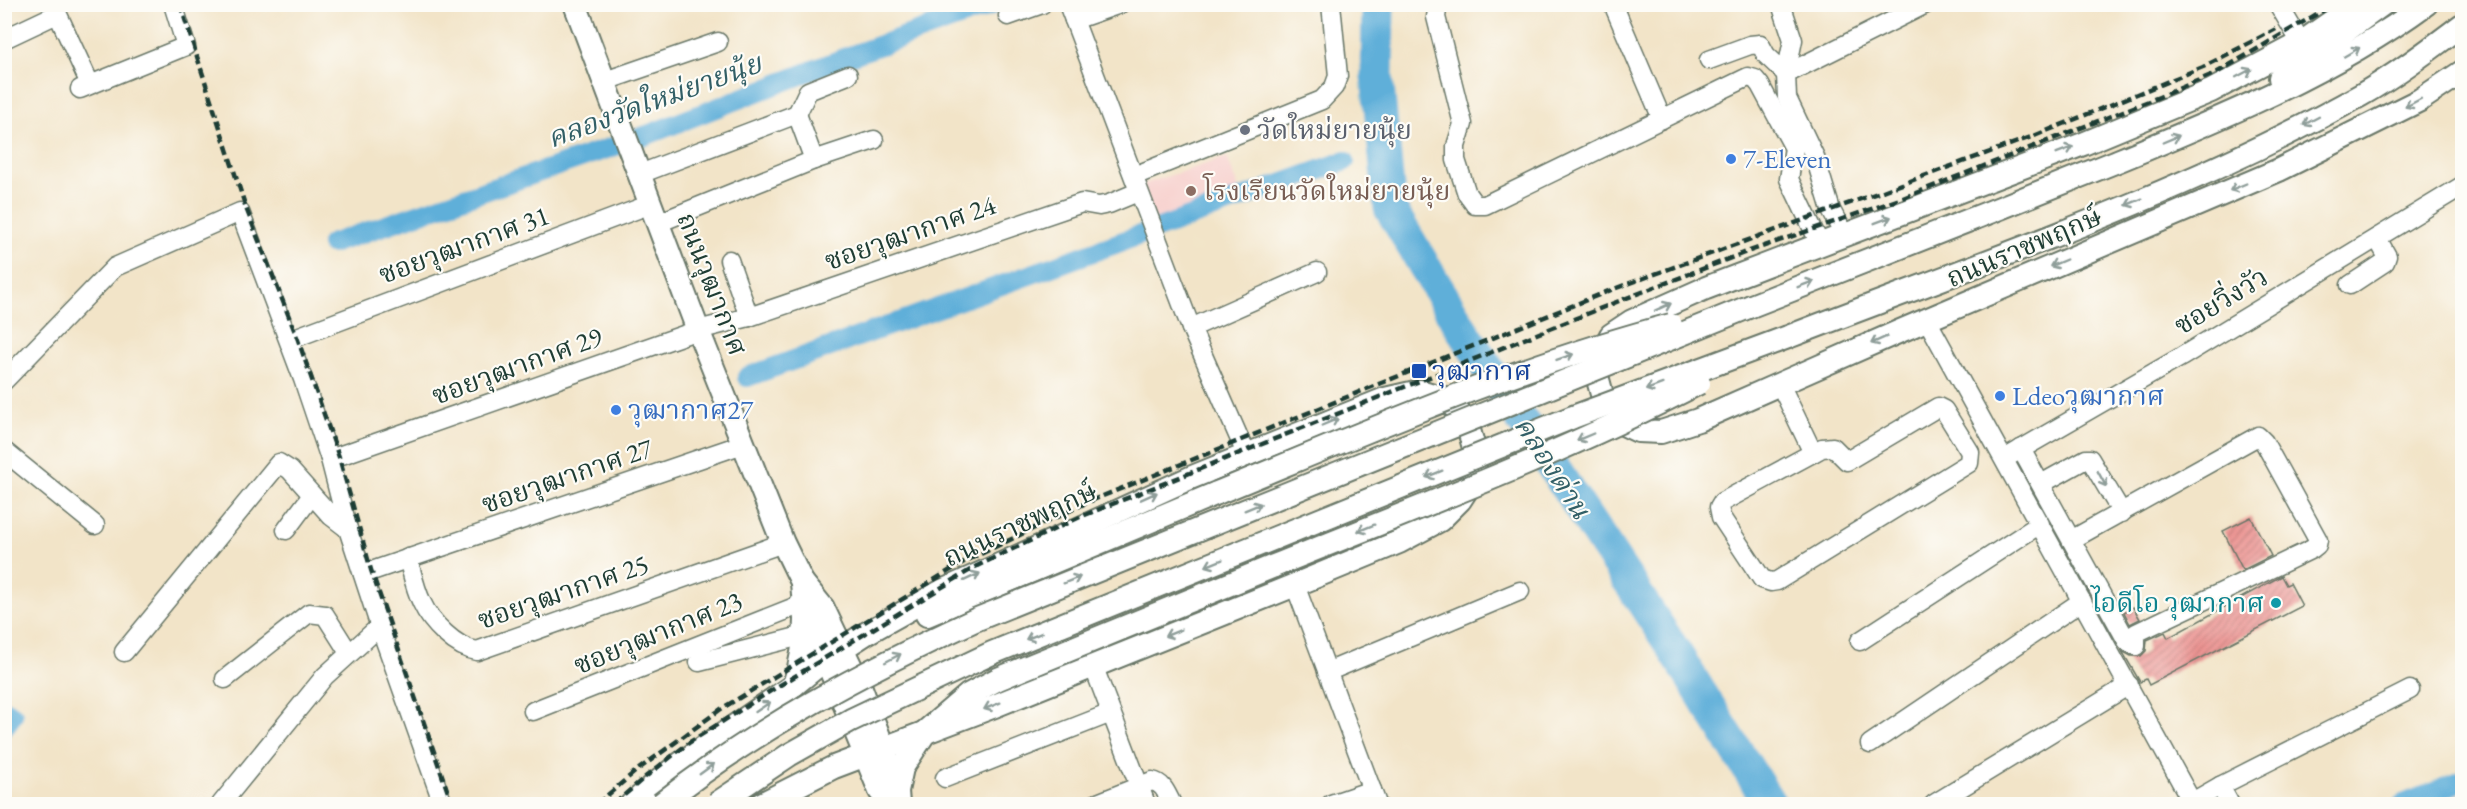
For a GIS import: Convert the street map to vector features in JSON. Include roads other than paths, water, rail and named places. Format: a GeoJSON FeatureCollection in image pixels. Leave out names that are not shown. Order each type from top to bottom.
{"type":"FeatureCollection","features":[{"type":"Feature","properties":{"kind":"main road","name":"ถนนวุฒากาศ"},"geometry":{"type":"LineString","coordinates":[[575,4],[698,330],[783,543],[802,582],[809,617],[861,688],[874,753],[891,798]]}},
{"type":"Feature","properties":{"kind":"main road","name":"ถนนราชพฤกษ์"},"geometry":{"type":"LineString","coordinates":[[2357,4],[2301,43],[2200,96],[2082,144],[1706,288],[1632,321],[1611,335],[1599,358],[1596,372],[1600,394],[1613,415],[1623,424],[1638,431],[1661,432],[1698,420],[2279,170],[2420,100],[2463,72]]}},
{"type":"Feature","properties":{"kind":"main road"},"geometry":{"type":"LineString","coordinates":[[2244,107],[2292,69],[2383,4]]}},
{"type":"Feature","properties":{"kind":"main road","name":"ถนนราชพฤกษ์"},"geometry":{"type":"LineString","coordinates":[[661,804],[706,768],[818,699],[898,655],[975,620],[1751,306],[2001,208],[2244,107],[2335,62],[2426,4]]}},
{"type":"Feature","properties":{"kind":"main road","name":"ถนนราชพฤกษ์"},"geometry":{"type":"LineString","coordinates":[[716,804],[789,755],[851,720],[992,653],[1573,417],[2041,239],[2217,167],[2363,94],[2463,26]]}},
{"type":"Feature","properties":{"kind":"main road"},"geometry":{"type":"LineString","coordinates":[[2363,94],[2463,38]]}},
{"type":"Feature","properties":{"kind":"main road"},"geometry":{"type":"LineString","coordinates":[[794,686],[800,668],[809,617],[842,624],[865,634],[923,617],[1217,493],[1515,374],[1630,336],[1751,306]]}},
{"type":"Feature","properties":{"kind":"main road"},"geometry":{"type":"LineString","coordinates":[[834,767],[850,770],[891,798],[902,768],[926,731],[968,695],[998,679],[1594,434],[1788,337]]}},
{"type":"Feature","properties":{"kind":"main road","name":"ถนนราชพฤกษ์"},"geometry":{"type":"LineString","coordinates":[[632,804],[677,766],[865,634],[942,591],[1190,478],[1385,399],[1420,391],[1443,398],[1458,410],[1469,430],[1476,455],[1473,480],[1460,500],[1440,520],[1399,542],[834,767],[761,804]]}},
{"type":"Feature","properties":{"kind":"street"},"geometry":{"type":"LineString","coordinates":[[4,39],[55,9],[85,86],[186,46],[173,4]]}},
{"type":"Feature","properties":{"kind":"street"},"geometry":{"type":"LineString","coordinates":[[1008,16],[1042,4]]}},
{"type":"Feature","properties":{"kind":"street"},"geometry":{"type":"LineString","coordinates":[[1120,4],[1071,12],[1191,328],[1247,456]]}},
{"type":"Feature","properties":{"kind":"street","name":"ซอยวุฒากาศ 24"},"geometry":{"type":"LineString","coordinates":[[698,330],[749,316],[1082,203],[1099,206],[1109,204],[1136,184],[1322,100],[1328,96],[1338,76],[1331,4]]}},
{"type":"Feature","properties":{"kind":"street"},"geometry":{"type":"LineString","coordinates":[[1438,4],[1436,17],[1463,124],[1456,146],[1456,160],[1467,194],[1475,205],[1485,205],[1744,78],[1755,79],[1794,148],[1789,178],[1820,244]]}},
{"type":"Feature","properties":{"kind":"street"},"geometry":{"type":"LineString","coordinates":[[1613,4],[1662,119]]}},
{"type":"Feature","properties":{"kind":"street"},"geometry":{"type":"LineString","coordinates":[[1781,4],[1793,40],[1786,74],[1787,98],[1815,157],[1831,210],[1844,235]]}},
{"type":"Feature","properties":{"kind":"street"},"geometry":{"type":"LineString","coordinates":[[1786,74],[1926,4]]}},
{"type":"Feature","properties":{"kind":"street"},"geometry":{"type":"LineString","coordinates":[[2278,4],[2301,43]]}},
{"type":"Feature","properties":{"kind":"street"},"geometry":{"type":"LineString","coordinates":[[605,81],[718,42]]}},
{"type":"Feature","properties":{"kind":"street"},"geometry":{"type":"LineString","coordinates":[[1710,60],[1750,45],[1760,44],[1766,55],[1786,74]]}},
{"type":"Feature","properties":{"kind":"street"},"geometry":{"type":"LineString","coordinates":[[640,174],[796,114],[808,91],[848,75]]}},
{"type":"Feature","properties":{"kind":"street"},"geometry":{"type":"LineString","coordinates":[[796,114],[814,160]]}},
{"type":"Feature","properties":{"kind":"street","name":"ซอยวุฒากาศ 31"},"geometry":{"type":"LineString","coordinates":[[297,337],[873,140]]}},
{"type":"Feature","properties":{"kind":"street","name":"ซอยวิ่งวัว"},"geometry":{"type":"LineString","coordinates":[[2005,459],[2181,357],[2463,186]]}},
{"type":"Feature","properties":{"kind":"street"},"geometry":{"type":"LineString","coordinates":[[4,381],[116,267],[240,212],[289,338],[330,459],[348,529],[380,626],[443,804]]}},
{"type":"Feature","properties":{"kind":"street"},"geometry":{"type":"LineString","coordinates":[[2350,285],[2385,262],[2387,256],[2377,238]]}},
{"type":"Feature","properties":{"kind":"street"},"geometry":{"type":"LineString","coordinates":[[729,260],[749,316]]}},
{"type":"Feature","properties":{"kind":"street"},"geometry":{"type":"LineString","coordinates":[[1191,328],[1317,272]]}},
{"type":"Feature","properties":{"kind":"street"},"geometry":{"type":"LineString","coordinates":[[1927,320],[2192,802],[2410,690]]}},
{"type":"Feature","properties":{"kind":"street","name":"ซอยวุฒากาศ 29"},"geometry":{"type":"LineString","coordinates":[[330,459],[698,330]]}},
{"type":"Feature","properties":{"kind":"street"},"geometry":{"type":"LineString","coordinates":[[1780,384],[1813,453]]}},
{"type":"Feature","properties":{"kind":"street"},"geometry":{"type":"LineString","coordinates":[[1938,407],[1944,410],[1971,457],[1965,466],[1777,581],[1765,581],[1760,577],[1724,522],[1719,507],[1725,501],[1813,453],[1833,447],[1847,461],[1938,407]]}},
{"type":"Feature","properties":{"kind":"street"},"geometry":{"type":"LineString","coordinates":[[2021,449],[2041,484],[2071,540],[2127,641],[2136,646],[2136,633],[2312,549],[2318,543],[2264,442],[2258,436],[2071,540]]}},
{"type":"Feature","properties":{"kind":"street","name":"ซอยวุฒากาศ 27"},"geometry":{"type":"LineString","coordinates":[[363,574],[743,444]]}},
{"type":"Feature","properties":{"kind":"street"},"geometry":{"type":"LineString","coordinates":[[4,451],[95,525]]}},
{"type":"Feature","properties":{"kind":"street"},"geometry":{"type":"LineString","coordinates":[[2041,484],[2086,459],[2090,459],[2122,513]]}},
{"type":"Feature","properties":{"kind":"street"},"geometry":{"type":"LineString","coordinates":[[124,652],[279,463],[290,470],[331,516],[348,529]]}},
{"type":"Feature","properties":{"kind":"street"},"geometry":{"type":"LineString","coordinates":[[286,530],[312,495]]}},
{"type":"Feature","properties":{"kind":"street"},"geometry":{"type":"LineString","coordinates":[[1860,641],[2040,524]]}},
{"type":"Feature","properties":{"kind":"street","name":"ซอยวุฒากาศ 25"},"geometry":{"type":"LineString","coordinates":[[408,558],[422,604],[432,619],[465,649],[477,651],[783,543]]}},
{"type":"Feature","properties":{"kind":"street"},"geometry":{"type":"LineString","coordinates":[[1294,585],[1374,797],[1331,804]]}},
{"type":"Feature","properties":{"kind":"street"},"geometry":{"type":"LineString","coordinates":[[1327,672],[1520,591]]}},
{"type":"Feature","properties":{"kind":"street"},"geometry":{"type":"LineString","coordinates":[[1870,744],[2082,601]]}},
{"type":"Feature","properties":{"kind":"street"},"geometry":{"type":"LineString","coordinates":[[225,679],[309,613],[325,615],[349,653]]}},
{"type":"Feature","properties":{"kind":"street"},"geometry":{"type":"LineString","coordinates":[[699,662],[809,617]]}},
{"type":"Feature","properties":{"kind":"street","name":"ซอยวุฒากาศ 23"},"geometry":{"type":"LineString","coordinates":[[533,711],[809,617]]}},
{"type":"Feature","properties":{"kind":"street"},"geometry":{"type":"LineString","coordinates":[[221,804],[325,676],[380,626]]}},
{"type":"Feature","properties":{"kind":"street"},"geometry":{"type":"LineString","coordinates":[[1093,665],[1146,804]]}},
{"type":"Feature","properties":{"kind":"street"},"geometry":{"type":"LineString","coordinates":[[1934,804],[2129,685]]}},
{"type":"Feature","properties":{"kind":"street"},"geometry":{"type":"LineString","coordinates":[[945,778],[1111,713]]}},
{"type":"Feature","properties":{"kind":"street"},"geometry":{"type":"LineString","coordinates":[[1095,804],[1152,781],[1163,786],[1172,804]]}},
{"type":"Feature","properties":{"kind":"street"},"geometry":{"type":"LineString","coordinates":[[2220,786],[2230,804]]}},
{"type":"Feature","properties":{"kind":"waterway","name":"คลองวัดใหม่ยายนุ้ย"},"geometry":{"type":"LineString","coordinates":[[331,244],[647,135],[844,58],[995,4]]}},
{"type":"Feature","properties":{"kind":"waterway","name":"คลองด่าน"},"geometry":{"type":"LineString","coordinates":[[1378,4],[1377,76],[1390,208],[1463,331],[1674,650],[1770,804]]}},
{"type":"Feature","properties":{"kind":"waterway"},"geometry":{"type":"LineString","coordinates":[[747,377],[1345,161]]}},
{"type":"Feature","properties":{"kind":"waterway","name":"คลองวัดใหม่ยายนุ้ย"},"geometry":{"type":"LineString","coordinates":[[4,710],[13,715],[4,727]]}},
{"type":"Feature","properties":{"kind":"waterway"},"geometry":{"type":"LineString","coordinates":[[2403,804],[2462,781]]}},
{"type":"Feature","properties":{"kind":"railway"},"geometry":{"type":"LineString","coordinates":[[180,4],[246,208],[297,337],[339,457],[371,570],[452,804]]}},
{"type":"Feature","properties":{"kind":"railway"},"geometry":{"type":"LineString","coordinates":[[614,804],[690,742],[772,690],[977,566],[1080,517],[1624,299],[1744,253],[1903,198],[2159,97],[2216,73],[2334,4]]}},
{"type":"Feature","properties":{"kind":"railway"},"geometry":{"type":"LineString","coordinates":[[597,804],[636,771],[721,709],[962,563],[1088,502],[1611,290],[2034,136],[2203,67],[2276,29]]}},
{"type":"Feature","properties":{"kind":"place","name":"วัดใหม่ยายนุ้ย"},"geometry":{"type":"Point","coordinates":[1245,130]}},
{"type":"Feature","properties":{"kind":"place","name":"7-Eleven"},"geometry":{"type":"Point","coordinates":[1731,159]}},
{"type":"Feature","properties":{"kind":"place","name":"โรงเรียนวัดใหม่ยายนุ้ย"},"geometry":{"type":"Point","coordinates":[1191,191]}},
{"type":"Feature","properties":{"kind":"place","name":"วุฒากาศ"},"geometry":{"type":"Point","coordinates":[1419,371]}},
{"type":"Feature","properties":{"kind":"place","name":"Ldeoวุฒากาศ"},"geometry":{"type":"Point","coordinates":[2000,396]}},
{"type":"Feature","properties":{"kind":"place","name":"วุฒากาศ27"},"geometry":{"type":"Point","coordinates":[616,410]}},
{"type":"Feature","properties":{"kind":"place","name":"ไอดีโอ วุฒากาศ"},"geometry":{"type":"Point","coordinates":[2276,603]}}]}
